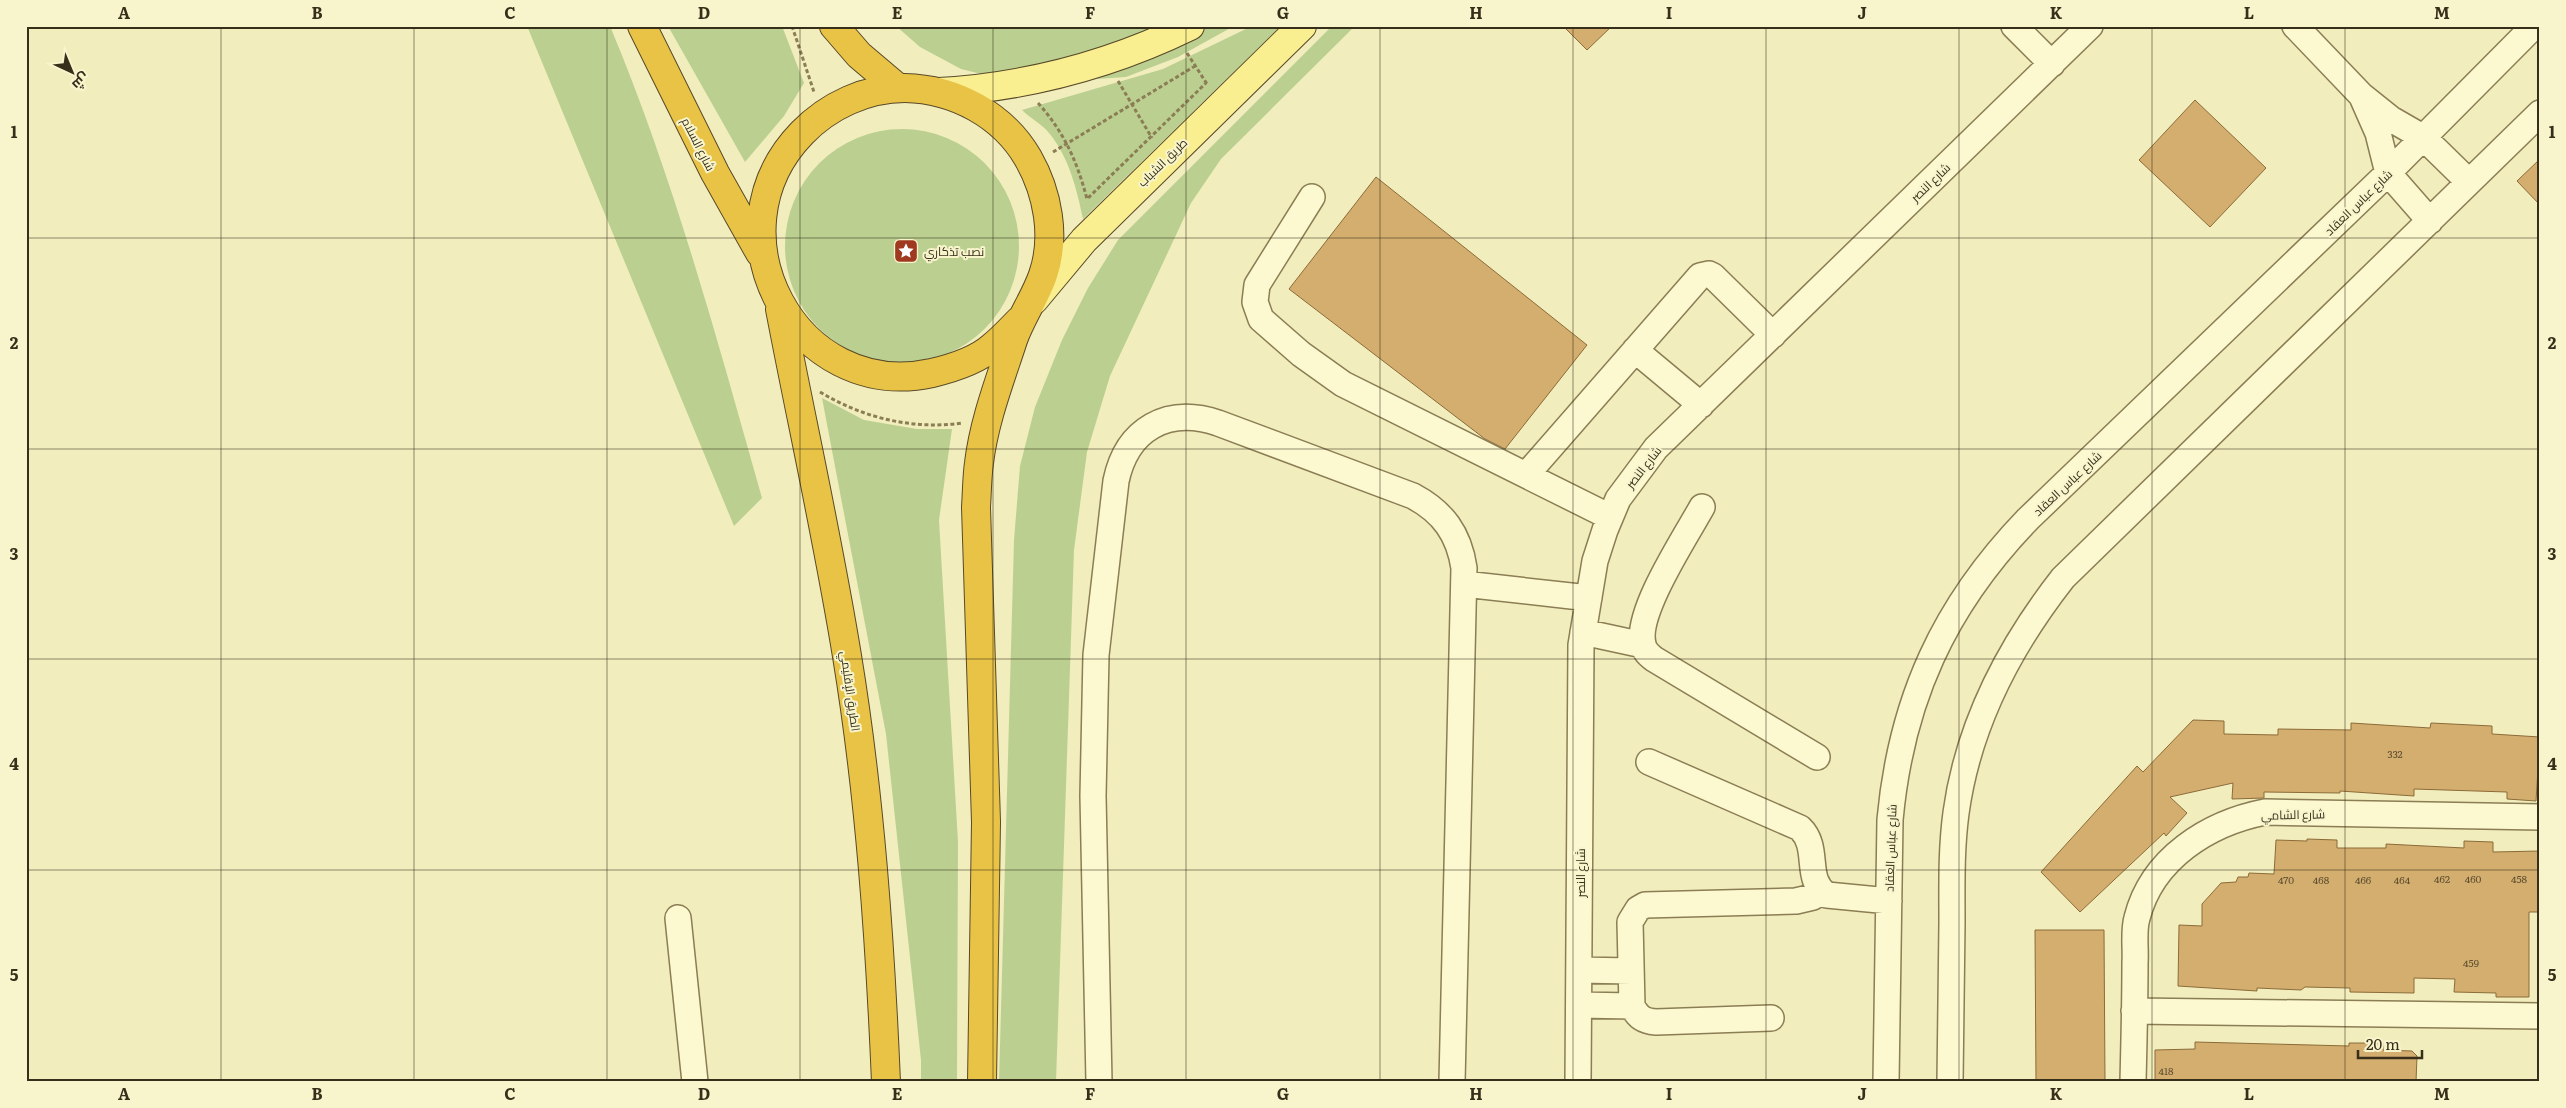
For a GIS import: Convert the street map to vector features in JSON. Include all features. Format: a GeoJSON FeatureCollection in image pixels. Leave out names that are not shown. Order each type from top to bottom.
{"type":"FeatureCollection","features":[{"type":"Feature","properties":{"kind":"highway","name":"شارع السلام"},"geometry":{"type":"LineString","coordinates":[[642,26],[706,156],[762,258]]}},
{"type":"Feature","properties":{"kind":"highway"},"geometry":{"type":"LineString","coordinates":[[834,26],[859,55],[898,88]]}},
{"type":"Feature","properties":{"kind":"highway"},"geometry":{"type":"LineString","coordinates":[[982,1082],[986,822],[976,507],[979,462],[988,419],[1025,312],[1043,274],[1049,241],[1048,207],[1038,175],[1022,146],[999,122],[971,104],[939,92],[898,88],[867,93],[839,104],[813,121],[792,143],[776,169],[765,197],[760,228],[762,258],[769,282],[779,305],[804,337],[837,361],[875,374],[916,377],[955,368],[991,348],[1025,312]]}},
{"type":"Feature","properties":{"kind":"highway","name":"الطريق الإقليمي"},"geometry":{"type":"LineString","coordinates":[[779,305],[828,550],[847,658],[868,822],[883,1002],[886,1082]]}},
{"type":"Feature","properties":{"kind":"main road","name":"طريق الشباب"},"geometry":{"type":"LineString","coordinates":[[1025,312],[1084,240],[1302,26]]}},
{"type":"Feature","properties":{"kind":"main road"},"geometry":{"type":"LineString","coordinates":[[939,92],[1018,83],[1105,60],[1182,30]]}},
{"type":"Feature","properties":{"kind":"street"},"geometry":{"type":"LineString","coordinates":[[2014,26],[2052,64]]}},
{"type":"Feature","properties":{"kind":"street","name":"شارع النصر"},"geometry":{"type":"LineString","coordinates":[[1578,1082],[1581,644],[1595,561],[1618,500],[1656,448],[2090,26]]}},
{"type":"Feature","properties":{"kind":"street"},"geometry":{"type":"LineString","coordinates":[[2295,26],[2361,94],[2391,119],[2424,138],[2469,182]]}},
{"type":"Feature","properties":{"kind":"street","name":"شارع عباس العقاد"},"geometry":{"type":"LineString","coordinates":[[1886,1082],[1890,820],[1899,751],[1908,718],[1929,661],[1964,595],[2005,543],[2028,519],[2388,174],[2424,138],[2512,37],[2534,26]]}},
{"type":"Feature","properties":{"kind":"street"},"geometry":{"type":"LineString","coordinates":[[2361,94],[2378,133],[2388,174],[2430,221]]}},
{"type":"Feature","properties":{"kind":"street"},"geometry":{"type":"LineString","coordinates":[[1950,1082],[1951,880],[1956,811],[1972,744],[2000,673],[2034,616],[2063,578],[2540,113]]}},
{"type":"Feature","properties":{"kind":"street"},"geometry":{"type":"LineString","coordinates":[[1312,197],[1257,285],[1255,302],[1261,319],[1301,354],[1343,384],[1610,517]]}},
{"type":"Feature","properties":{"kind":"street"},"geometry":{"type":"LineString","coordinates":[[1527,474],[1696,280],[1704,274],[1713,276],[1773,335]]}},
{"type":"Feature","properties":{"kind":"street"},"geometry":{"type":"LineString","coordinates":[[1635,350],[1701,405]]}},
{"type":"Feature","properties":{"kind":"street"},"geometry":{"type":"LineString","coordinates":[[1099,1082],[1093,796],[1096,655],[1116,482],[1125,454],[1133,442],[1156,424],[1174,418],[1193,417],[1218,423],[1413,496],[1440,513],[1450,525],[1462,553],[1464,584],[1452,1082]]}},
{"type":"Feature","properties":{"kind":"street"},"geometry":{"type":"LineString","coordinates":[[1643,645],[1646,614],[1652,598],[1702,507]]}},
{"type":"Feature","properties":{"kind":"street"},"geometry":{"type":"LineString","coordinates":[[1464,584],[1589,598]]}},
{"type":"Feature","properties":{"kind":"street"},"geometry":{"type":"LineString","coordinates":[[1583,632],[1643,645],[1654,659],[1817,757]]}},
{"type":"Feature","properties":{"kind":"street"},"geometry":{"type":"LineString","coordinates":[[1649,762],[1800,828],[1811,844],[1815,881],[1821,892],[1826,895],[1889,901]]}},
{"type":"Feature","properties":{"kind":"street","name":"شارع الشامي"},"geometry":{"type":"LineString","coordinates":[[2133,1082],[2136,918],[2156,878],[2176,855],[2205,832],[2224,823],[2266,812],[2540,817]]}},
{"type":"Feature","properties":{"kind":"street"},"geometry":{"type":"LineString","coordinates":[[1771,1018],[1656,1022],[1641,1018],[1632,1006],[1630,922],[1638,909],[1645,905],[1796,901],[1813,897],[1821,892]]}},
{"type":"Feature","properties":{"kind":"street"},"geometry":{"type":"LineString","coordinates":[[678,918],[696,1082]]}},
{"type":"Feature","properties":{"kind":"street"},"geometry":{"type":"LineString","coordinates":[[1579,970],[1631,971]]}},
{"type":"Feature","properties":{"kind":"street"},"geometry":{"type":"LineString","coordinates":[[1579,1005],[1632,1006]]}},
{"type":"Feature","properties":{"kind":"street"},"geometry":{"type":"LineString","coordinates":[[2134,1011],[2540,1016]]}},
{"type":"Feature","properties":{"kind":"path"},"geometry":{"type":"LineString","coordinates":[[792,26],[814,92],[809,97]]}},
{"type":"Feature","properties":{"kind":"path"},"geometry":{"type":"LineString","coordinates":[[1182,30],[1195,66],[1221,105]]}},
{"type":"Feature","properties":{"kind":"path"},"geometry":{"type":"LineString","coordinates":[[1105,60],[1165,160]]}},
{"type":"Feature","properties":{"kind":"path"},"geometry":{"type":"LineString","coordinates":[[1032,165],[1195,66]]}},
{"type":"Feature","properties":{"kind":"path"},"geometry":{"type":"LineString","coordinates":[[1033,98],[1053,119],[1068,143],[1079,169],[1087,200],[1206,83]]}},
{"type":"Feature","properties":{"kind":"path"},"geometry":{"type":"LineString","coordinates":[[816,396],[814,388],[857,410],[904,423],[953,424],[988,419]]}},
{"type":"Feature","properties":{"kind":"green space"},"geometry":{"type":"Polygon","coordinates":[[[527,26],[610,26],[654,142],[693,260],[762,498],[734,526],[527,26]]]}},
{"type":"Feature","properties":{"kind":"green space"},"geometry":{"type":"Polygon","coordinates":[[[668,26],[782,26],[804,83],[784,116],[745,162],[668,26]]]}},
{"type":"Feature","properties":{"kind":"green space"},"geometry":{"type":"Polygon","coordinates":[[[896,26],[1234,26],[1178,57],[1126,77],[1022,84],[961,69],[920,47],[896,26]]]}},
{"type":"Feature","properties":{"kind":"green space"},"geometry":{"type":"Polygon","coordinates":[[[1252,26],[1281,26],[1083,219],[1075,185],[1062,152],[1046,130],[1022,110],[1163,69],[1252,26]]]}},
{"type":"Feature","properties":{"kind":"green space"},"geometry":{"type":"Polygon","coordinates":[[[1332,26],[1355,26],[1221,159],[1191,203],[1110,376],[1087,452],[1074,550],[1056,1082],[999,1082],[1014,540],[1020,466],[1035,407],[1062,340],[1088,288],[1118,240],[1332,26]]]}},
{"type":"Feature","properties":{"kind":"green space"},"geometry":{"type":"Polygon","coordinates":[[[890,129],[914,129],[936,134],[957,142],[985,163],[1006,191],[1017,223],[1019,246],[1017,269],[1006,301],[985,329],[957,350],[936,358],[914,363],[890,363],[868,358],[847,350],[828,337],[811,320],[798,301],[790,280],[785,258],[785,234],[790,212],[798,191],[811,172],[828,155],[847,142],[868,134],[890,129]]]}},
{"type":"Feature","properties":{"kind":"green space"},"geometry":{"type":"Polygon","coordinates":[[[822,398],[864,420],[917,429],[952,429],[939,520],[958,842],[957,1082],[921,1082],[921,1060],[886,734],[822,398]]]}},
{"type":"Feature","properties":{"kind":"building"},"geometry":{"type":"Polygon","coordinates":[[[1563,26],[1612,26],[1587,50],[1563,26]]]}},
{"type":"Feature","properties":{"kind":"building"},"geometry":{"type":"Polygon","coordinates":[[[2195,100],[2266,168],[2210,227],[2139,160],[2195,100]]]}},
{"type":"Feature","properties":{"kind":"building"},"geometry":{"type":"Polygon","coordinates":[[[2540,159],[2540,205],[2517,181],[2540,159]]]}},
{"type":"Feature","properties":{"kind":"building"},"geometry":{"type":"Polygon","coordinates":[[[1376,177],[1587,345],[1505,449],[1485,439],[1289,289],[1376,177]]]}},
{"type":"Feature","properties":{"kind":"building"},"geometry":{"type":"Polygon","coordinates":[[[2193,720],[2224,721],[2224,734],[2278,735],[2278,729],[2351,730],[2351,723],[2430,728],[2431,723],[2492,726],[2492,734],[2540,737],[2536,801],[2507,799],[2507,792],[2414,789],[2414,796],[2340,791],[2340,793],[2264,792],[2264,798],[2232,799],[2233,783],[2170,797],[2187,813],[2166,836],[2164,833],[2080,912],[2041,872],[2137,766],[2143,772],[2193,720]]]}},
{"type":"Feature","properties":{"kind":"building"},"geometry":{"type":"Polygon","coordinates":[[[2307,839],[2337,840],[2337,848],[2386,848],[2386,844],[2464,848],[2464,841],[2493,842],[2493,852],[2540,851],[2540,912],[2529,912],[2529,997],[2496,997],[2496,993],[2454,992],[2455,979],[2414,978],[2414,993],[2350,992],[2350,988],[2305,987],[2301,990],[2257,988],[2257,991],[2178,986],[2179,925],[2202,926],[2202,904],[2221,883],[2236,882],[2238,877],[2248,877],[2249,873],[2274,874],[2276,840],[2307,841],[2307,839]]]}},
{"type":"Feature","properties":{"kind":"building"},"geometry":{"type":"Polygon","coordinates":[[[2035,930],[2104,930],[2105,1082],[2036,1082],[2035,930]]]}},
{"type":"Feature","properties":{"kind":"building"},"geometry":{"type":"Polygon","coordinates":[[[2195,1042],[2349,1046],[2349,1043],[2383,1043],[2383,1050],[2412,1051],[2417,1056],[2416,1082],[2155,1082],[2155,1050],[2195,1049],[2195,1042]]]}},
{"type":"Feature","properties":{"kind":"place","name":"نصب تذكاري"},"geometry":{"type":"Point","coordinates":[906,251]}}]}
